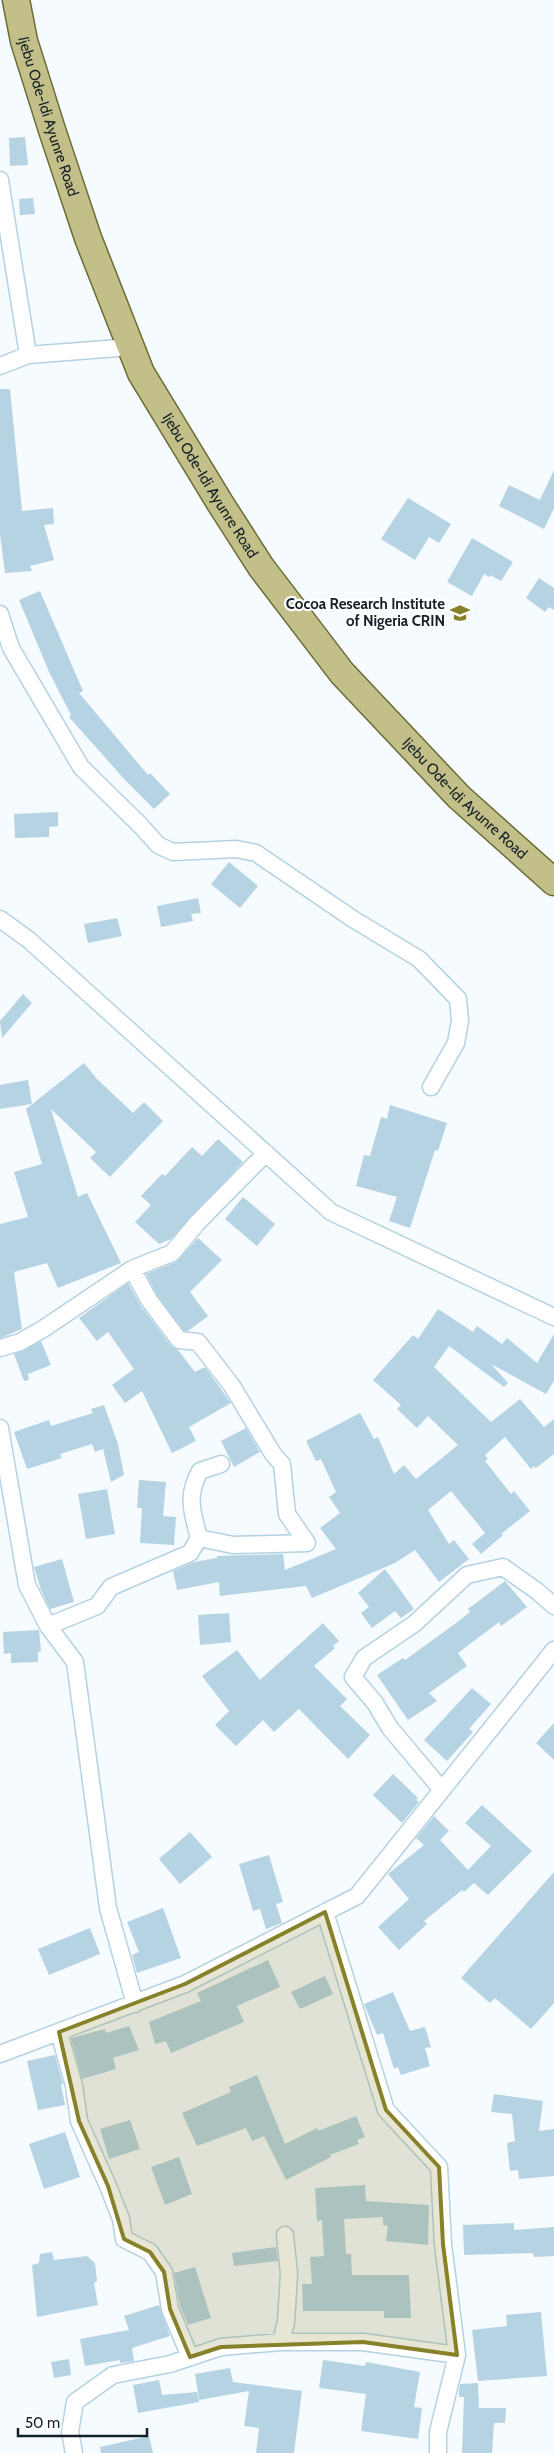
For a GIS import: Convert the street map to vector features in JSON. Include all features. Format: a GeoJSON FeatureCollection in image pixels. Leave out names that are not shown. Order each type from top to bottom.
{"type":"FeatureCollection","features":[{"type":"Feature","properties":{"kind":"main road","name":"Ijebu Ode-Idi Ayunre Road"},"geometry":{"type":"LineString","coordinates":[[16,0],[24,41],[88,238],[141,373],[250,551],[342,673],[459,797],[554,882]]}},
{"type":"Feature","properties":{"kind":"street"},"geometry":{"type":"LineString","coordinates":[[0,180],[28,355]]}},
{"type":"Feature","properties":{"kind":"street"},"geometry":{"type":"LineString","coordinates":[[0,366],[28,355],[131,347]]}},
{"type":"Feature","properties":{"kind":"street"},"geometry":{"type":"LineString","coordinates":[[0,614],[5,649],[81,767],[158,845],[173,852],[236,849],[256,854],[353,920],[419,959],[458,999],[460,1021],[456,1043],[431,1087]]}},
{"type":"Feature","properties":{"kind":"street"},"geometry":{"type":"LineString","coordinates":[[0,919],[29,940],[331,1212],[554,1317]]}},
{"type":"Feature","properties":{"kind":"street"},"geometry":{"type":"LineString","coordinates":[[0,1348],[20,1342],[42,1329],[132,1269],[172,1253],[198,1222],[266,1153]]}},
{"type":"Feature","properties":{"kind":"street"},"geometry":{"type":"LineString","coordinates":[[132,1269],[149,1300],[179,1340],[198,1342],[232,1386],[273,1454],[280,1461],[287,1514],[307,1543],[234,1545],[200,1538]]}},
{"type":"Feature","properties":{"kind":"street"},"geometry":{"type":"LineString","coordinates":[[0,1428],[27,1585],[48,1626],[75,1662],[108,1908],[135,2004]]}},
{"type":"Feature","properties":{"kind":"street"},"geometry":{"type":"LineString","coordinates":[[48,1626],[97,1606],[111,1587],[190,1553],[200,1538],[190,1503],[193,1483],[200,1471],[221,1464]]}},
{"type":"Feature","properties":{"kind":"street"},"geometry":{"type":"LineString","coordinates":[[442,1790],[390,1728],[375,1703],[353,1677],[360,1664],[364,1658],[414,1624],[467,1575],[503,1567],[537,1591],[554,1606]]}},
{"type":"Feature","properties":{"kind":"street"},"geometry":{"type":"LineString","coordinates":[[0,2054],[185,1984],[357,1896],[554,1650]]}},
{"type":"Feature","properties":{"kind":"street"},"geometry":{"type":"LineString","coordinates":[[325,1912],[386,2110],[439,2167],[442,2244],[458,2355],[438,2432],[438,2453]]}},
{"type":"Feature","properties":{"kind":"street"},"geometry":{"type":"LineString","coordinates":[[59,2032],[74,2086],[79,2121],[121,2219],[124,2239],[150,2252],[164,2272],[170,2310],[190,2357]]}},
{"type":"Feature","properties":{"kind":"street"},"geometry":{"type":"LineString","coordinates":[[281,2342],[286,2322],[289,2274],[285,2235]]}},
{"type":"Feature","properties":{"kind":"street"},"geometry":{"type":"LineString","coordinates":[[74,2453],[70,2432],[75,2402],[113,2375],[221,2348],[281,2342],[363,2342],[458,2355]]}},
{"type":"Feature","properties":{"kind":"highlighted area"},"geometry":{"type":"Polygon","coordinates":[[[325,1912],[386,2110],[439,2167],[443,2244],[457,2355],[363,2342],[221,2347],[190,2357],[170,2309],[164,2272],[150,2252],[124,2239],[108,2186],[79,2121],[59,2032],[185,1984],[325,1912]]]}},
{"type":"Feature","properties":{"kind":"building"},"geometry":{"type":"Polygon","coordinates":[[[25,137],[28,165],[10,166],[9,138],[25,137]]]}},
{"type":"Feature","properties":{"kind":"building"},"geometry":{"type":"Polygon","coordinates":[[[33,198],[35,214],[20,215],[19,199],[33,198]]]}},
{"type":"Feature","properties":{"kind":"building"},"geometry":{"type":"Polygon","coordinates":[[[0,389],[10,389],[22,511],[53,508],[54,524],[44,525],[54,560],[30,566],[32,571],[5,573],[0,534],[0,389]]]}},
{"type":"Feature","properties":{"kind":"building"},"geometry":{"type":"Polygon","coordinates":[[[554,470],[554,508],[544,529],[499,506],[509,485],[540,500],[554,470]]]}},
{"type":"Feature","properties":{"kind":"building"},"geometry":{"type":"Polygon","coordinates":[[[408,498],[451,524],[439,543],[429,537],[415,560],[381,539],[408,498]]]}},
{"type":"Feature","properties":{"kind":"building"},"geometry":{"type":"Polygon","coordinates":[[[472,538],[513,562],[501,581],[484,574],[472,596],[447,582],[472,538]]]}},
{"type":"Feature","properties":{"kind":"building"},"geometry":{"type":"Polygon","coordinates":[[[539,578],[554,588],[554,610],[549,607],[545,612],[526,598],[539,578]]]}},
{"type":"Feature","properties":{"kind":"building"},"geometry":{"type":"Polygon","coordinates":[[[40,591],[83,691],[79,693],[148,775],[150,773],[170,794],[154,809],[125,780],[69,717],[71,715],[50,674],[19,600],[40,591]]]}},
{"type":"Feature","properties":{"kind":"building"},"geometry":{"type":"Polygon","coordinates":[[[58,812],[58,826],[49,827],[49,837],[15,838],[14,814],[58,812]]]}},
{"type":"Feature","properties":{"kind":"building"},"geometry":{"type":"Polygon","coordinates":[[[229,862],[258,886],[240,908],[211,884],[229,862]]]}},
{"type":"Feature","properties":{"kind":"building"},"geometry":{"type":"Polygon","coordinates":[[[198,898],[201,913],[191,914],[193,921],[161,927],[157,906],[198,898]]]}},
{"type":"Feature","properties":{"kind":"building"},"geometry":{"type":"Polygon","coordinates":[[[117,918],[122,936],[88,943],[84,924],[117,918]]]}},
{"type":"Feature","properties":{"kind":"building"},"geometry":{"type":"Polygon","coordinates":[[[23,994],[32,1003],[2,1038],[0,1021],[23,994]]]}},
{"type":"Feature","properties":{"kind":"building"},"geometry":{"type":"Polygon","coordinates":[[[84,1063],[97,1079],[133,1113],[144,1102],[163,1121],[110,1177],[90,1158],[96,1152],[51,1109],[78,1197],[87,1193],[121,1263],[58,1288],[47,1263],[14,1272],[22,1329],[0,1338],[0,1224],[28,1217],[14,1172],[42,1164],[26,1109],[84,1063]]]}},
{"type":"Feature","properties":{"kind":"building"},"geometry":{"type":"Polygon","coordinates":[[[28,1080],[32,1104],[0,1109],[0,1085],[28,1080]]]}},
{"type":"Feature","properties":{"kind":"building"},"geometry":{"type":"Polygon","coordinates":[[[390,1105],[447,1123],[438,1151],[435,1150],[410,1228],[389,1221],[397,1197],[356,1186],[364,1155],[370,1156],[381,1117],[387,1119],[390,1105]]]}},
{"type":"Feature","properties":{"kind":"building"},"geometry":{"type":"Polygon","coordinates":[[[218,1139],[243,1162],[171,1239],[159,1244],[135,1222],[151,1205],[141,1196],[162,1174],[165,1176],[192,1147],[202,1156],[218,1139]]]}},
{"type":"Feature","properties":{"kind":"building"},"geometry":{"type":"Polygon","coordinates":[[[243,1197],[275,1224],[257,1246],[225,1219],[243,1197]]]}},
{"type":"Feature","properties":{"kind":"building"},"geometry":{"type":"Polygon","coordinates":[[[198,1238],[222,1260],[190,1292],[208,1316],[188,1331],[184,1331],[157,1295],[146,1274],[176,1262],[198,1238]]]}},
{"type":"Feature","properties":{"kind":"building"},"geometry":{"type":"Polygon","coordinates":[[[128,1283],[141,1306],[171,1346],[178,1350],[195,1372],[205,1367],[231,1403],[189,1427],[196,1441],[172,1453],[142,1391],[125,1403],[112,1385],[134,1369],[108,1332],[97,1341],[79,1318],[128,1283]]]}},
{"type":"Feature","properties":{"kind":"building"},"geometry":{"type":"Polygon","coordinates":[[[438,1309],[473,1332],[477,1326],[502,1344],[507,1338],[537,1363],[554,1334],[554,1381],[546,1394],[491,1364],[508,1383],[504,1387],[449,1346],[434,1367],[491,1422],[520,1399],[544,1427],[554,1419],[554,1454],[536,1468],[534,1466],[531,1469],[505,1437],[485,1455],[488,1459],[485,1461],[511,1494],[514,1491],[530,1511],[501,1534],[503,1535],[481,1554],[472,1544],[485,1533],[451,1491],[428,1510],[449,1544],[454,1540],[469,1559],[439,1582],[415,1550],[395,1563],[312,1598],[306,1586],[220,1596],[219,1582],[177,1590],[173,1571],[194,1562],[217,1558],[217,1556],[283,1554],[285,1570],[336,1549],[320,1528],[340,1513],[329,1497],[336,1492],[321,1459],[316,1461],[306,1441],[360,1413],[374,1439],[378,1437],[394,1474],[404,1465],[416,1479],[458,1445],[428,1416],[417,1428],[397,1409],[401,1405],[373,1380],[413,1335],[418,1339],[438,1309]]]}},
{"type":"Feature","properties":{"kind":"building"},"geometry":{"type":"Polygon","coordinates":[[[41,1341],[51,1365],[28,1374],[29,1380],[24,1381],[14,1354],[41,1341]]]}},
{"type":"Feature","properties":{"kind":"building"},"geometry":{"type":"Polygon","coordinates":[[[104,1405],[118,1444],[124,1475],[111,1482],[103,1449],[95,1452],[92,1444],[60,1454],[62,1458],[27,1469],[14,1432],[49,1420],[51,1426],[93,1413],[91,1409],[104,1405]]]}},
{"type":"Feature","properties":{"kind":"building"},"geometry":{"type":"Polygon","coordinates":[[[246,1428],[260,1452],[234,1467],[221,1441],[246,1428]]]}},
{"type":"Feature","properties":{"kind":"building"},"geometry":{"type":"Polygon","coordinates":[[[139,1480],[166,1482],[163,1516],[176,1517],[174,1545],[140,1543],[142,1508],[137,1508],[139,1480]]]}},
{"type":"Feature","properties":{"kind":"building"},"geometry":{"type":"Polygon","coordinates":[[[107,1489],[115,1534],[86,1539],[78,1494],[107,1489]]]}},
{"type":"Feature","properties":{"kind":"building"},"geometry":{"type":"Polygon","coordinates":[[[62,1559],[74,1602],[50,1609],[41,1590],[34,1567],[62,1559]]]}},
{"type":"Feature","properties":{"kind":"building"},"geometry":{"type":"Polygon","coordinates":[[[385,1569],[414,1609],[401,1618],[395,1611],[372,1628],[361,1613],[369,1607],[358,1593],[385,1569]]]}},
{"type":"Feature","properties":{"kind":"building"},"geometry":{"type":"Polygon","coordinates":[[[505,1581],[527,1607],[501,1626],[499,1622],[458,1653],[467,1666],[429,1693],[437,1701],[408,1720],[377,1675],[403,1658],[405,1660],[452,1626],[470,1612],[468,1609],[505,1581]]]}},
{"type":"Feature","properties":{"kind":"building"},"geometry":{"type":"Polygon","coordinates":[[[229,1613],[231,1642],[200,1645],[198,1615],[229,1613]]]}},
{"type":"Feature","properties":{"kind":"building"},"geometry":{"type":"Polygon","coordinates":[[[323,1623],[339,1641],[333,1646],[335,1648],[314,1666],[347,1699],[340,1706],[370,1735],[348,1759],[299,1709],[274,1732],[263,1720],[236,1746],[215,1725],[229,1711],[202,1676],[237,1650],[260,1680],[323,1623]]]}},
{"type":"Feature","properties":{"kind":"building"},"geometry":{"type":"Polygon","coordinates":[[[39,1630],[41,1651],[38,1652],[38,1662],[11,1663],[11,1653],[4,1654],[3,1632],[39,1630]]]}},
{"type":"Feature","properties":{"kind":"building"},"geometry":{"type":"Polygon","coordinates":[[[472,1688],[491,1704],[469,1729],[473,1732],[447,1761],[424,1740],[472,1688]]]}},
{"type":"Feature","properties":{"kind":"building"},"geometry":{"type":"Polygon","coordinates":[[[554,1723],[554,1760],[536,1743],[554,1723]]]}},
{"type":"Feature","properties":{"kind":"building"},"geometry":{"type":"Polygon","coordinates":[[[393,1774],[418,1798],[416,1800],[419,1802],[402,1823],[373,1795],[393,1774]]]}},
{"type":"Feature","properties":{"kind":"building"},"geometry":{"type":"Polygon","coordinates":[[[482,1805],[532,1851],[488,1895],[474,1883],[464,1892],[462,1890],[424,1921],[427,1924],[399,1950],[378,1927],[409,1899],[388,1874],[424,1845],[416,1838],[434,1816],[449,1831],[440,1840],[468,1870],[491,1846],[465,1823],[482,1805]]]}},
{"type":"Feature","properties":{"kind":"building"},"geometry":{"type":"Polygon","coordinates":[[[190,1832],[212,1857],[180,1884],[159,1859],[190,1832]]]}},
{"type":"Feature","properties":{"kind":"building"},"geometry":{"type":"Polygon","coordinates":[[[269,1855],[283,1902],[276,1904],[282,1923],[266,1929],[260,1909],[253,1911],[239,1864],[269,1855]]]}},
{"type":"Feature","properties":{"kind":"building"},"geometry":{"type":"Polygon","coordinates":[[[554,1872],[554,2003],[531,2029],[495,1998],[490,2003],[461,1978],[554,1872]]]}},
{"type":"Feature","properties":{"kind":"building"},"geometry":{"type":"Polygon","coordinates":[[[163,1908],[181,1958],[137,1973],[132,1955],[139,1952],[127,1922],[163,1908]]]}},
{"type":"Feature","properties":{"kind":"building"},"geometry":{"type":"Polygon","coordinates":[[[90,1928],[100,1954],[49,1975],[38,1949],[90,1928]]]}},
{"type":"Feature","properties":{"kind":"building"},"geometry":{"type":"Polygon","coordinates":[[[268,1960],[280,1987],[237,2006],[244,2022],[171,2053],[166,2041],[155,2044],[149,2022],[201,2001],[197,1993],[268,1960]]]}},
{"type":"Feature","properties":{"kind":"building"},"geometry":{"type":"Polygon","coordinates":[[[325,1976],[333,1994],[300,2009],[291,1992],[325,1976]]]}},
{"type":"Feature","properties":{"kind":"building"},"geometry":{"type":"Polygon","coordinates":[[[393,1992],[410,2031],[425,2027],[431,2047],[425,2048],[430,2066],[401,2075],[398,2067],[394,2069],[383,2033],[377,2035],[364,2004],[393,1992]]]}},
{"type":"Feature","properties":{"kind":"building"},"geometry":{"type":"Polygon","coordinates":[[[129,2026],[139,2050],[113,2058],[116,2069],[82,2079],[71,2038],[105,2029],[106,2033],[129,2026]]]}},
{"type":"Feature","properties":{"kind":"building"},"geometry":{"type":"Polygon","coordinates":[[[55,2055],[63,2084],[61,2085],[65,2105],[38,2110],[27,2061],[55,2055]]]}},
{"type":"Feature","properties":{"kind":"building"},"geometry":{"type":"Polygon","coordinates":[[[257,2075],[285,2144],[317,2128],[318,2131],[356,2116],[365,2137],[357,2140],[359,2144],[330,2155],[331,2157],[286,2180],[264,2136],[252,2141],[246,2128],[197,2146],[182,2113],[231,2092],[229,2087],[257,2075]]]}},
{"type":"Feature","properties":{"kind":"building"},"geometry":{"type":"Polygon","coordinates":[[[494,2094],[543,2101],[539,2131],[554,2129],[554,2176],[519,2179],[518,2170],[510,2171],[507,2143],[515,2141],[512,2114],[491,2112],[494,2094]]]}},
{"type":"Feature","properties":{"kind":"building"},"geometry":{"type":"Polygon","coordinates":[[[130,2120],[140,2149],[109,2159],[100,2129],[130,2120]]]}},
{"type":"Feature","properties":{"kind":"building"},"geometry":{"type":"Polygon","coordinates":[[[65,2132],[80,2177],[44,2189],[29,2144],[65,2132]]]}},
{"type":"Feature","properties":{"kind":"building"},"geometry":{"type":"Polygon","coordinates":[[[179,2157],[192,2194],[165,2205],[151,2167],[179,2157]]]}},
{"type":"Feature","properties":{"kind":"building"},"geometry":{"type":"Polygon","coordinates":[[[365,2185],[366,2201],[429,2205],[428,2245],[386,2241],[388,2226],[383,2225],[383,2217],[344,2219],[346,2254],[351,2254],[352,2275],[409,2275],[411,2318],[384,2318],[384,2311],[303,2311],[302,2284],[312,2284],[310,2257],[324,2256],[322,2220],[317,2221],[315,2188],[365,2185]]]}},
{"type":"Feature","properties":{"kind":"building"},"geometry":{"type":"Polygon","coordinates":[[[514,2223],[514,2230],[554,2227],[554,2256],[534,2257],[533,2253],[464,2255],[463,2225],[514,2223]]]}},
{"type":"Feature","properties":{"kind":"building"},"geometry":{"type":"Polygon","coordinates":[[[276,2247],[278,2261],[234,2266],[232,2253],[276,2247]]]}},
{"type":"Feature","properties":{"kind":"building"},"geometry":{"type":"Polygon","coordinates":[[[52,2252],[54,2260],[87,2256],[95,2263],[97,2281],[94,2283],[98,2305],[37,2317],[32,2265],[39,2263],[40,2254],[52,2252]]]}},
{"type":"Feature","properties":{"kind":"building"},"geometry":{"type":"Polygon","coordinates":[[[195,2267],[211,2318],[188,2325],[180,2306],[174,2273],[195,2267]]]}},
{"type":"Feature","properties":{"kind":"building"},"geometry":{"type":"Polygon","coordinates":[[[159,2305],[170,2336],[132,2348],[134,2361],[120,2363],[120,2360],[85,2366],[80,2339],[129,2330],[124,2316],[159,2305]]]}},
{"type":"Feature","properties":{"kind":"building"},"geometry":{"type":"Polygon","coordinates":[[[541,2312],[547,2376],[478,2381],[472,2330],[507,2326],[506,2315],[541,2312]]]}},
{"type":"Feature","properties":{"kind":"building"},"geometry":{"type":"Polygon","coordinates":[[[69,2359],[71,2375],[54,2378],[51,2362],[69,2359]]]}},
{"type":"Feature","properties":{"kind":"building"},"geometry":{"type":"Polygon","coordinates":[[[323,2360],[365,2366],[366,2362],[420,2372],[414,2407],[422,2408],[418,2439],[361,2431],[366,2394],[319,2388],[323,2360]]]}},
{"type":"Feature","properties":{"kind":"building"},"geometry":{"type":"Polygon","coordinates":[[[230,2368],[233,2382],[302,2391],[294,2453],[256,2453],[259,2428],[244,2426],[249,2391],[199,2400],[195,2374],[230,2368]]]}},
{"type":"Feature","properties":{"kind":"building"},"geometry":{"type":"Polygon","coordinates":[[[159,2380],[162,2395],[197,2392],[199,2402],[138,2413],[133,2385],[159,2380]]]}},
{"type":"Feature","properties":{"kind":"building"},"geometry":{"type":"Polygon","coordinates":[[[478,2383],[479,2408],[506,2408],[505,2423],[494,2423],[492,2453],[462,2453],[464,2397],[459,2397],[460,2384],[478,2383]]]}},
{"type":"Feature","properties":{"kind":"building"},"geometry":{"type":"Polygon","coordinates":[[[149,2436],[153,2453],[101,2453],[100,2447],[149,2436]]]}},
{"type":"Feature","properties":{"kind":"place","name":"Cocoa Research Institute of Nigeria CRIN"},"geometry":{"type":"Point","coordinates":[460,613]}}]}
